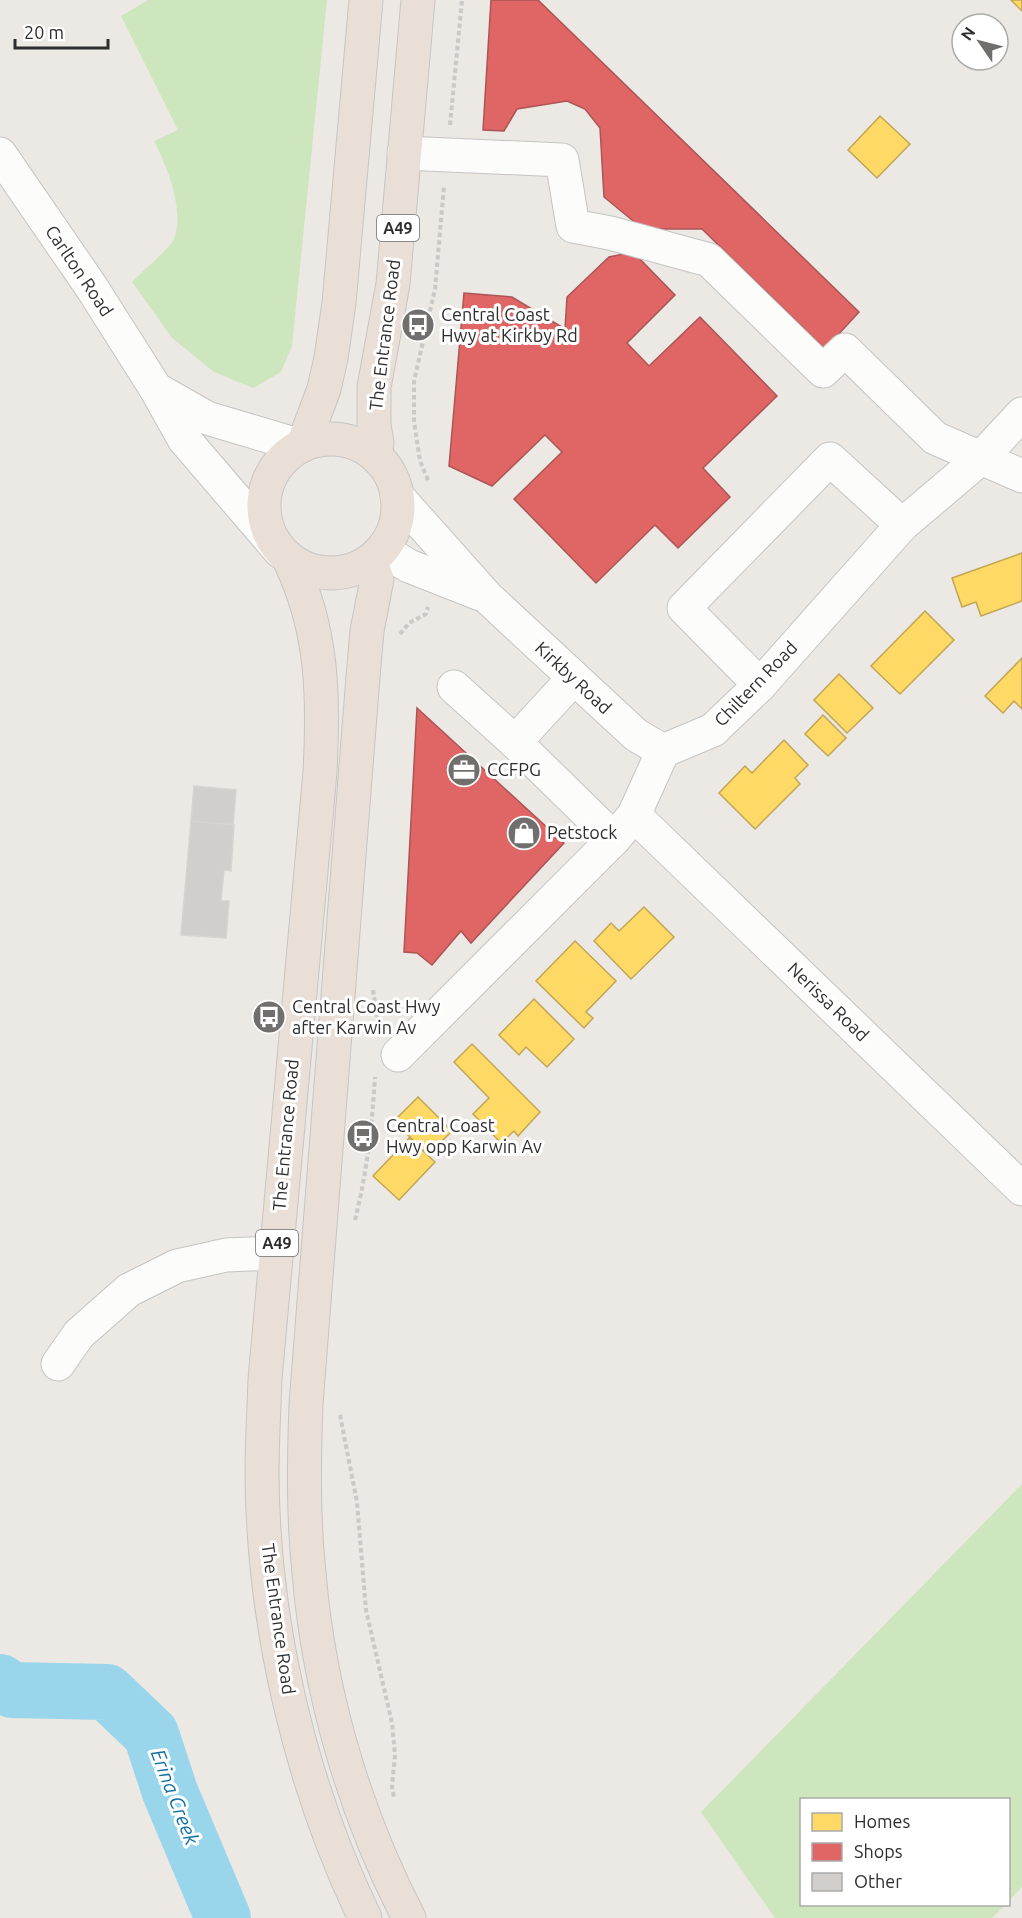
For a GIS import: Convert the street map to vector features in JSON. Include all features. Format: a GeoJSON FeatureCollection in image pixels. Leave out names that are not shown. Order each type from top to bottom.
{"type":"FeatureCollection","features":[{"type":"Feature","properties":{"kind":"highway","name":"A49"},"geometry":{"type":"LineString","coordinates":[[284,555],[269,533],[264,514],[265,493],[272,474],[284,458],[302,446],[324,389],[332,358],[366,0]]}},
{"type":"Feature","properties":{"kind":"highway","name":"The Entrance Road"},"geometry":{"type":"LineString","coordinates":[[375,455],[374,387],[393,284],[418,0]]}},
{"type":"Feature","properties":{"kind":"highway"},"geometry":{"type":"LineString","coordinates":[[284,555],[308,570],[329,574],[351,571],[376,555],[392,534],[398,515],[393,480],[375,455],[359,445],[340,440],[321,440],[302,446]]}},
{"type":"Feature","properties":{"kind":"highway","name":"The Entrance Road"},"geometry":{"type":"LineString","coordinates":[[284,555],[312,617],[320,663],[323,717],[320,772],[265,1379],[263,1454],[268,1570],[284,1680],[313,1789],[344,1874],[365,1918]]}},
{"type":"Feature","properties":{"kind":"highway","name":"The Entrance Road"},"geometry":{"type":"LineString","coordinates":[[376,555],[377,579],[365,654],[308,1380],[304,1461],[305,1516],[315,1630],[340,1740],[376,1847],[409,1918]]}},
{"type":"Feature","properties":{"kind":"street"},"geometry":{"type":"LineString","coordinates":[[404,153],[562,160],[573,226],[610,233],[709,260],[823,371],[845,350],[935,438],[1022,476]]}},
{"type":"Feature","properties":{"kind":"street","name":"Carlton Road"},"geometry":{"type":"LineString","coordinates":[[0,154],[92,288],[156,389],[184,439],[284,555]]}},
{"type":"Feature","properties":{"kind":"street","name":"Carlton Road"},"geometry":{"type":"LineString","coordinates":[[156,389],[207,418],[302,446]]}},
{"type":"Feature","properties":{"kind":"street","name":"Chiltern Road"},"geometry":{"type":"LineString","coordinates":[[663,751],[713,730],[760,685],[902,525],[981,458],[1022,414]]}},
{"type":"Feature","properties":{"kind":"street"},"geometry":{"type":"LineString","coordinates":[[760,685],[684,608],[830,459],[902,525]]}},
{"type":"Feature","properties":{"kind":"street","name":"Kirkby Road"},"geometry":{"type":"LineString","coordinates":[[397,496],[487,597],[636,735],[663,751]]}},
{"type":"Feature","properties":{"kind":"street","name":"Kirkby Road"},"geometry":{"type":"LineString","coordinates":[[376,555],[487,597]]}},
{"type":"Feature","properties":{"kind":"street"},"geometry":{"type":"LineString","coordinates":[[514,742],[573,679]]}},
{"type":"Feature","properties":{"kind":"street","name":"Nerissa Road"},"geometry":{"type":"LineString","coordinates":[[454,687],[514,742],[624,827],[1022,1189]]}},
{"type":"Feature","properties":{"kind":"street"},"geometry":{"type":"LineString","coordinates":[[384,1051],[624,827],[663,751]]}},
{"type":"Feature","properties":{"kind":"street"},"geometry":{"type":"LineString","coordinates":[[58,1364],[79,1334],[129,1290],[177,1266],[226,1255],[276,1253]]}},
{"type":"Feature","properties":{"kind":"path"},"geometry":{"type":"LineString","coordinates":[[429,481],[420,461],[414,421],[414,381],[435,289],[462,0]]}},
{"type":"Feature","properties":{"kind":"path"},"geometry":{"type":"LineString","coordinates":[[399,636],[409,623],[426,614],[435,576]]}},
{"type":"Feature","properties":{"kind":"path"},"geometry":{"type":"LineString","coordinates":[[354,1223],[363,1191],[384,1051],[372,986]]}},
{"type":"Feature","properties":{"kind":"path"},"geometry":{"type":"LineString","coordinates":[[338,1406],[357,1502],[366,1610],[392,1723],[395,1755],[392,1786],[396,1808]]}},
{"type":"Feature","properties":{"kind":"green space"},"geometry":{"type":"Polygon","coordinates":[[[148,0],[327,0],[292,346],[281,372],[253,388],[214,372],[172,338],[132,282],[171,243],[177,228],[173,189],[154,141],[178,130],[121,16],[148,0]]]}},
{"type":"Feature","properties":{"kind":"green space"},"geometry":{"type":"Polygon","coordinates":[[[1022,1484],[1022,1887],[1010,1900],[1010,1798],[800,1798],[800,1906],[1004,1906],[992,1918],[775,1918],[701,1812],[1022,1484]]]}},
{"type":"Feature","properties":{"kind":"building: Homes"},"geometry":{"type":"Polygon","coordinates":[[[1011,0],[1022,0],[1022,11],[1011,0]]]}},
{"type":"Feature","properties":{"kind":"building: Homes"},"geometry":{"type":"Polygon","coordinates":[[[880,116],[910,144],[877,178],[848,150],[880,116]]]}},
{"type":"Feature","properties":{"kind":"building: Homes"},"geometry":{"type":"Polygon","coordinates":[[[1022,553],[1022,601],[981,616],[976,602],[962,607],[952,578],[1022,553]]]}},
{"type":"Feature","properties":{"kind":"building: Homes"},"geometry":{"type":"Polygon","coordinates":[[[925,611],[954,640],[900,694],[871,666],[925,611]]]}},
{"type":"Feature","properties":{"kind":"building: Homes"},"geometry":{"type":"Polygon","coordinates":[[[1022,658],[1022,709],[1014,701],[1003,713],[985,696],[1022,658]]]}},
{"type":"Feature","properties":{"kind":"building: Homes"},"geometry":{"type":"Polygon","coordinates":[[[839,674],[873,708],[847,733],[814,700],[839,674]]]}},
{"type":"Feature","properties":{"kind":"building: Homes"},"geometry":{"type":"Polygon","coordinates":[[[823,715],[846,738],[828,756],[805,734],[823,715]]]}},
{"type":"Feature","properties":{"kind":"building: Homes"},"geometry":{"type":"Polygon","coordinates":[[[784,740],[808,765],[795,778],[800,784],[755,829],[719,793],[745,766],[752,773],[784,740]]]}},
{"type":"Feature","properties":{"kind":"building: Homes"},"geometry":{"type":"Polygon","coordinates":[[[644,907],[674,937],[631,979],[594,941],[611,923],[619,931],[644,907]]]}},
{"type":"Feature","properties":{"kind":"building: Homes"},"geometry":{"type":"Polygon","coordinates":[[[575,941],[616,981],[586,1012],[593,1018],[584,1028],[536,981],[575,941]]]}},
{"type":"Feature","properties":{"kind":"building: Homes"},"geometry":{"type":"Polygon","coordinates":[[[534,999],[574,1039],[547,1067],[526,1047],[519,1055],[499,1035],[534,999]]]}},
{"type":"Feature","properties":{"kind":"building: Homes"},"geometry":{"type":"Polygon","coordinates":[[[472,1044],[540,1112],[518,1136],[514,1131],[501,1143],[473,1114],[489,1098],[454,1062],[472,1044]]]}},
{"type":"Feature","properties":{"kind":"building: Homes"},"geometry":{"type":"Polygon","coordinates":[[[418,1097],[452,1131],[428,1155],[394,1121],[418,1097]]]}},
{"type":"Feature","properties":{"kind":"building: Homes"},"geometry":{"type":"Polygon","coordinates":[[[409,1138],[435,1162],[399,1200],[373,1176],[409,1138]]]}},
{"type":"Feature","properties":{"kind":"building: Shops"},"geometry":{"type":"Polygon","coordinates":[[[491,0],[538,0],[859,312],[825,349],[702,229],[643,229],[604,197],[600,128],[585,109],[567,101],[517,109],[504,131],[483,130],[491,0]]]}},
{"type":"Feature","properties":{"kind":"building: Shops"},"geometry":{"type":"Polygon","coordinates":[[[633,252],[675,295],[627,343],[649,366],[700,317],[777,396],[703,468],[730,497],[678,548],[655,525],[596,583],[514,499],[562,452],[545,435],[492,486],[449,466],[464,293],[512,297],[565,329],[567,297],[609,257],[633,252]]]}},
{"type":"Feature","properties":{"kind":"building: Shops"},"geometry":{"type":"Polygon","coordinates":[[[417,708],[564,843],[471,943],[461,931],[432,965],[417,953],[404,952],[417,708]]]}},
{"type":"Feature","properties":{"kind":"building: Other"},"geometry":{"type":"Polygon","coordinates":[[[194,786],[236,790],[233,825],[191,821],[194,786]]]}},
{"type":"Feature","properties":{"kind":"building: Other"},"geometry":{"type":"Polygon","coordinates":[[[191,821],[234,825],[231,871],[224,870],[221,901],[229,901],[226,938],[181,935],[191,821]]]}},
{"type":"Feature","properties":{"kind":"waterway","name":"Erina Creek"},"geometry":{"type":"LineString","coordinates":[[0,1682],[12,1690],[107,1692],[151,1734],[170,1792],[223,1918]]}},
{"type":"Feature","properties":{"kind":"place","name":"Central Coast Hwy at Kirkby Rd"},"geometry":{"type":"Point","coordinates":[418,325]}},
{"type":"Feature","properties":{"kind":"place","name":"CCFPG"},"geometry":{"type":"Point","coordinates":[464,770]}},
{"type":"Feature","properties":{"kind":"place","name":"Petstock"},"geometry":{"type":"Point","coordinates":[524,833]}},
{"type":"Feature","properties":{"kind":"place","name":"Central Coast Hwy after Karwin Av"},"geometry":{"type":"Point","coordinates":[269,1017]}},
{"type":"Feature","properties":{"kind":"place","name":"Central Coast Hwy opp Karwin Av"},"geometry":{"type":"Point","coordinates":[363,1136]}}]}
